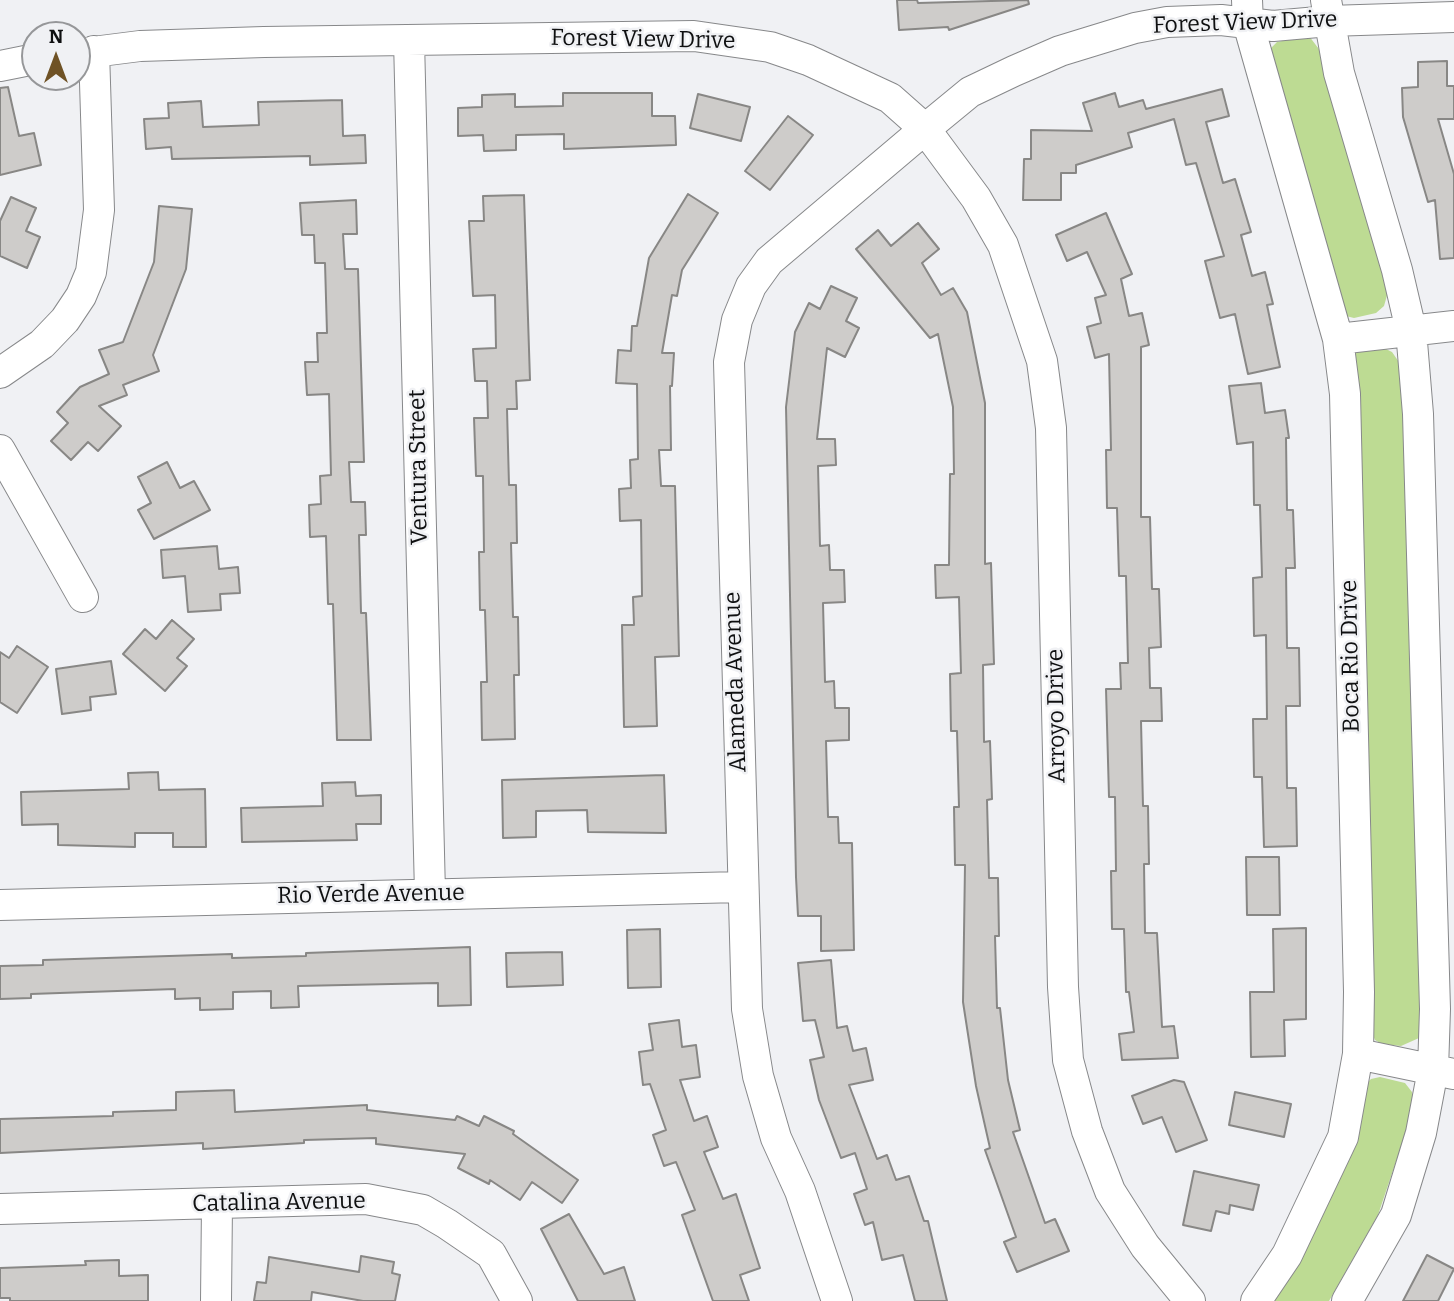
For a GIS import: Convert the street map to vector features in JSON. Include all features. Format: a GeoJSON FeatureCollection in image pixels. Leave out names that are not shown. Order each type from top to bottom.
{"type":"FeatureCollection","features":[{"type":"Feature","properties":{"kind":"street","name":"Forest View Drive"},"geometry":{"type":"LineString","coordinates":[[91,51],[140,46],[641,35],[736,40],[808,60],[855,81],[890,98],[925,129],[970,92],[1014,71],[1099,37],[1167,22],[1221,20],[1247,11],[1273,26],[1327,10],[1454,17]]}},
{"type":"Feature","properties":{"kind":"street"},"geometry":{"type":"LineString","coordinates":[[1327,10],[1339,73],[1411,330],[1418,428],[1435,1009],[1444,1072],[1421,1133],[1396,1216],[1348,1301]]}},
{"type":"Feature","properties":{"kind":"street","name":"Boca Rio Drive"},"geometry":{"type":"LineString","coordinates":[[1247,11],[1338,339],[1345,394],[1360,992],[1358,1054],[1343,1137],[1287,1255],[1256,1301]]}},
{"type":"Feature","properties":{"kind":"street","name":"Ventura Street"},"geometry":{"type":"LineString","coordinates":[[409,40],[429,893]]}},
{"type":"Feature","properties":{"kind":"street"},"geometry":{"type":"LineString","coordinates":[[0,66],[21,62]]}},
{"type":"Feature","properties":{"kind":"street"},"geometry":{"type":"LineString","coordinates":[[0,373],[42,344],[65,320],[91,272],[100,210],[89,91]]}},
{"type":"Feature","properties":{"kind":"street","name":"Alameda Avenue"},"geometry":{"type":"LineString","coordinates":[[837,1301],[800,1191],[776,1138],[758,1076],[747,1009],[741,887],[728,395],[731,343],[751,286],[769,261],[925,129]]}},
{"type":"Feature","properties":{"kind":"street","name":"Arroyo Drive"},"geometry":{"type":"LineString","coordinates":[[925,129],[976,198],[1003,245],[1042,361],[1051,428],[1063,987],[1068,1060],[1087,1131],[1110,1191],[1144,1246],[1190,1301]]}},
{"type":"Feature","properties":{"kind":"street"},"geometry":{"type":"LineString","coordinates":[[1338,339],[1454,326]]}},
{"type":"Feature","properties":{"kind":"street"},"geometry":{"type":"LineString","coordinates":[[0,450],[83,597]]}},
{"type":"Feature","properties":{"kind":"street","name":"Rio Verde Avenue"},"geometry":{"type":"LineString","coordinates":[[0,905],[741,887]]}},
{"type":"Feature","properties":{"kind":"street"},"geometry":{"type":"LineString","coordinates":[[1358,1054],[1444,1072]]}},
{"type":"Feature","properties":{"kind":"street","name":"Catalina Avenue"},"geometry":{"type":"LineString","coordinates":[[0,1209],[366,1199],[423,1210],[491,1254],[517,1301]]}},
{"type":"Feature","properties":{"kind":"street"},"geometry":{"type":"LineString","coordinates":[[216,1301],[218,1204]]}},
{"type":"Feature","properties":{"kind":"green space"},"geometry":{"type":"Polygon","coordinates":[[[1309,36],[1325,57],[1388,292],[1384,306],[1376,313],[1354,318],[1346,316],[1270,49],[1277,42],[1309,36]]]}},
{"type":"Feature","properties":{"kind":"green space"},"geometry":{"type":"Polygon","coordinates":[[[1382,347],[1392,352],[1401,365],[1406,402],[1421,1029],[1419,1038],[1401,1046],[1382,1044],[1375,1040],[1371,1031],[1350,360],[1358,351],[1382,347]]]}},
{"type":"Feature","properties":{"kind":"green space"},"geometry":{"type":"Polygon","coordinates":[[[1380,1077],[1405,1083],[1412,1092],[1414,1108],[1378,1215],[1329,1301],[1267,1301],[1363,1087],[1371,1079],[1380,1077]]]}},
{"type":"Feature","properties":{"kind":"building"},"geometry":{"type":"Polygon","coordinates":[[[897,0],[917,0],[918,3],[1028,0],[1029,4],[949,30],[948,27],[899,30],[897,0]]]}},
{"type":"Feature","properties":{"kind":"building"},"geometry":{"type":"Polygon","coordinates":[[[1447,61],[1447,86],[1454,86],[1454,119],[1438,119],[1454,174],[1454,258],[1440,259],[1435,200],[1428,202],[1403,117],[1402,88],[1418,87],[1418,62],[1447,61]]]}},
{"type":"Feature","properties":{"kind":"building"},"geometry":{"type":"Polygon","coordinates":[[[8,87],[19,136],[34,133],[41,165],[0,175],[0,88],[8,87]]]}},
{"type":"Feature","properties":{"kind":"building"},"geometry":{"type":"Polygon","coordinates":[[[1222,89],[1229,116],[1206,122],[1223,183],[1235,179],[1251,232],[1241,235],[1252,276],[1265,272],[1273,304],[1267,305],[1280,367],[1248,374],[1235,314],[1220,318],[1205,261],[1224,256],[1196,163],[1186,165],[1174,119],[1128,133],[1132,147],[1076,165],[1076,173],[1061,173],[1061,200],[1023,200],[1024,159],[1031,159],[1031,130],[1092,131],[1083,103],[1115,93],[1119,107],[1143,100],[1146,109],[1222,89]]]}},
{"type":"Feature","properties":{"kind":"building"},"geometry":{"type":"Polygon","coordinates":[[[563,93],[652,93],[652,116],[675,116],[676,145],[564,149],[564,134],[516,135],[516,150],[484,151],[483,135],[458,136],[458,108],[482,107],[482,95],[515,94],[515,107],[563,106],[563,93]]]}},
{"type":"Feature","properties":{"kind":"building"},"geometry":{"type":"Polygon","coordinates":[[[698,94],[750,107],[741,141],[690,128],[698,94]]]}},
{"type":"Feature","properties":{"kind":"building"},"geometry":{"type":"Polygon","coordinates":[[[342,100],[343,136],[365,135],[366,163],[310,165],[310,156],[172,159],[171,147],[146,149],[144,119],[169,118],[168,103],[201,101],[203,127],[259,125],[258,102],[342,100]]]}},
{"type":"Feature","properties":{"kind":"building"},"geometry":{"type":"Polygon","coordinates":[[[788,116],[813,135],[770,190],[745,171],[788,116]]]}},
{"type":"Feature","properties":{"kind":"building"},"geometry":{"type":"Polygon","coordinates":[[[688,194],[718,213],[682,270],[677,296],[672,295],[662,353],[674,353],[670,386],[671,450],[659,450],[661,486],[675,486],[679,656],[655,657],[657,726],[624,727],[622,625],[634,625],[633,597],[642,596],[641,520],[620,521],[619,489],[631,488],[630,460],[638,459],[637,384],[616,383],[618,350],[631,351],[632,326],[637,326],[649,258],[688,194]]]}},
{"type":"Feature","properties":{"kind":"building"},"geometry":{"type":"Polygon","coordinates":[[[524,195],[530,380],[516,381],[517,409],[507,409],[509,485],[516,485],[517,543],[511,543],[513,617],[518,617],[519,675],[514,675],[515,739],[482,740],[481,682],[487,682],[485,610],[480,610],[479,552],[484,552],[483,476],[476,476],[474,418],[488,418],[487,381],[475,381],[473,349],[496,348],[495,295],[473,296],[469,221],[484,221],[483,196],[524,195]]]}},
{"type":"Feature","properties":{"kind":"building"},"geometry":{"type":"Polygon","coordinates":[[[11,197],[36,208],[26,231],[40,237],[27,268],[0,256],[0,221],[11,197]]]}},
{"type":"Feature","properties":{"kind":"building"},"geometry":{"type":"Polygon","coordinates":[[[356,200],[357,234],[343,234],[345,269],[358,269],[364,462],[349,462],[351,502],[365,502],[366,535],[359,535],[361,613],[366,613],[371,740],[337,740],[333,604],[328,604],[326,536],[310,537],[309,505],[321,504],[320,476],[331,475],[329,394],[307,395],[305,362],[318,362],[317,333],[327,333],[325,263],[315,263],[314,235],[302,235],[300,203],[356,200]]]}},
{"type":"Feature","properties":{"kind":"building"},"geometry":{"type":"Polygon","coordinates":[[[159,206],[192,209],[186,269],[153,355],[159,371],[123,385],[127,395],[99,406],[121,426],[98,451],[88,442],[71,460],[51,441],[68,423],[57,412],[80,387],[109,374],[99,350],[123,342],[154,262],[159,206]]]}},
{"type":"Feature","properties":{"kind":"building"},"geometry":{"type":"Polygon","coordinates":[[[1106,213],[1132,274],[1121,279],[1129,316],[1142,313],[1149,345],[1141,347],[1141,517],[1150,517],[1152,589],[1159,589],[1161,647],[1149,648],[1150,688],[1161,688],[1162,721],[1141,721],[1143,806],[1148,806],[1149,864],[1144,864],[1145,933],[1157,933],[1162,1027],[1174,1026],[1178,1058],[1122,1060],[1119,1034],[1134,1032],[1129,992],[1126,992],[1124,929],[1112,929],[1111,871],[1116,871],[1115,797],[1109,797],[1106,689],[1121,689],[1120,663],[1128,663],[1126,576],[1119,576],[1117,508],[1107,508],[1106,450],[1111,450],[1109,354],[1095,358],[1087,327],[1101,323],[1095,298],[1106,295],[1087,252],[1067,261],[1056,235],[1106,213]]]}},
{"type":"Feature","properties":{"kind":"building"},"geometry":{"type":"Polygon","coordinates":[[[918,223],[939,249],[922,263],[941,295],[953,288],[967,312],[985,403],[985,564],[991,563],[994,664],[983,665],[984,742],[990,741],[992,799],[987,800],[989,878],[998,878],[999,936],[995,936],[997,1008],[1000,1008],[1008,1080],[1020,1130],[1013,1132],[1045,1223],[1055,1219],[1069,1251],[1017,1272],[1004,1242],[1016,1237],[985,1150],[990,1148],[976,1086],[963,1002],[965,865],[955,865],[954,807],[959,807],[957,731],[951,731],[950,674],[961,673],[959,597],[936,598],[935,565],[949,565],[950,474],[954,474],[953,407],[938,334],[930,338],[856,249],[878,230],[891,246],[918,223]]]}},
{"type":"Feature","properties":{"kind":"building"},"geometry":{"type":"Polygon","coordinates":[[[831,286],[857,298],[846,321],[859,328],[845,357],[827,348],[817,439],[835,439],[836,465],[818,466],[820,546],[829,545],[830,570],[844,570],[845,602],[823,603],[825,682],[834,681],[835,708],[849,708],[849,740],[826,741],[828,817],[838,817],[839,843],[852,843],[854,950],[821,951],[821,916],[798,916],[786,407],[795,332],[809,303],[820,309],[831,286]]]}},
{"type":"Feature","properties":{"kind":"building"},"geometry":{"type":"Polygon","coordinates":[[[1261,383],[1265,413],[1285,410],[1289,438],[1286,438],[1287,510],[1293,510],[1295,568],[1286,568],[1287,648],[1299,648],[1300,706],[1286,706],[1287,788],[1296,788],[1297,846],[1264,847],[1262,777],[1254,777],[1253,719],[1267,719],[1266,635],[1254,636],[1253,578],[1262,577],[1260,505],[1254,505],[1253,442],[1237,444],[1229,386],[1261,383]]]}},
{"type":"Feature","properties":{"kind":"building"},"geometry":{"type":"Polygon","coordinates":[[[167,462],[180,488],[194,481],[210,510],[154,539],[138,510],[151,503],[138,477],[167,462]]]}},
{"type":"Feature","properties":{"kind":"building"},"geometry":{"type":"Polygon","coordinates":[[[217,546],[219,569],[238,567],[240,593],[220,594],[221,610],[188,612],[185,576],[163,578],[161,550],[217,546]]]}},
{"type":"Feature","properties":{"kind":"building"},"geometry":{"type":"Polygon","coordinates":[[[172,620],[194,639],[177,658],[187,666],[165,691],[123,654],[145,629],[156,639],[172,620]]]}},
{"type":"Feature","properties":{"kind":"building"},"geometry":{"type":"Polygon","coordinates":[[[17,646],[48,667],[17,713],[0,702],[0,652],[9,658],[17,646]]]}},
{"type":"Feature","properties":{"kind":"building"},"geometry":{"type":"Polygon","coordinates":[[[111,661],[116,694],[90,697],[91,710],[62,714],[56,669],[111,661]]]}},
{"type":"Feature","properties":{"kind":"building"},"geometry":{"type":"Polygon","coordinates":[[[158,772],[159,790],[205,789],[206,847],[173,847],[173,833],[135,833],[135,847],[58,845],[58,824],[22,825],[21,792],[129,789],[128,773],[158,772]]]}},
{"type":"Feature","properties":{"kind":"building"},"geometry":{"type":"Polygon","coordinates":[[[664,775],[666,833],[588,832],[587,810],[536,811],[536,837],[503,838],[502,780],[664,775]]]}},
{"type":"Feature","properties":{"kind":"building"},"geometry":{"type":"Polygon","coordinates":[[[355,782],[356,796],[381,795],[381,824],[356,824],[357,840],[242,842],[241,808],[323,806],[322,783],[355,782]]]}},
{"type":"Feature","properties":{"kind":"building"},"geometry":{"type":"Polygon","coordinates":[[[1246,857],[1279,857],[1280,915],[1247,915],[1246,857]]]}},
{"type":"Feature","properties":{"kind":"building"},"geometry":{"type":"Polygon","coordinates":[[[1306,928],[1306,1019],[1284,1020],[1285,1056],[1251,1057],[1250,992],[1274,992],[1273,929],[1306,928]]]}},
{"type":"Feature","properties":{"kind":"building"},"geometry":{"type":"Polygon","coordinates":[[[660,929],[661,987],[628,988],[627,930],[660,929]]]}},
{"type":"Feature","properties":{"kind":"building"},"geometry":{"type":"Polygon","coordinates":[[[470,947],[471,1005],[438,1006],[438,983],[298,986],[299,1007],[271,1008],[271,991],[233,992],[233,1009],[200,1010],[200,998],[175,999],[175,989],[31,994],[31,998],[0,999],[0,966],[43,965],[43,960],[232,954],[232,958],[306,956],[306,953],[470,947]]]}},
{"type":"Feature","properties":{"kind":"building"},"geometry":{"type":"Polygon","coordinates":[[[562,952],[563,985],[507,987],[506,953],[562,952]]]}},
{"type":"Feature","properties":{"kind":"building"},"geometry":{"type":"Polygon","coordinates":[[[831,960],[837,1028],[847,1026],[853,1051],[866,1048],[873,1080],[849,1085],[877,1159],[887,1155],[896,1180],[909,1176],[924,1221],[928,1221],[947,1301],[915,1301],[903,1255],[882,1260],[873,1222],[865,1225],[854,1194],[867,1189],[855,1153],[841,1158],[819,1100],[810,1060],[824,1057],[815,1020],[803,1021],[798,963],[831,960]]]}},
{"type":"Feature","properties":{"kind":"building"},"geometry":{"type":"Polygon","coordinates":[[[679,1020],[682,1047],[696,1045],[700,1077],[680,1080],[694,1121],[707,1116],[718,1147],[704,1152],[723,1199],[736,1194],[760,1268],[740,1275],[749,1301],[713,1301],[682,1215],[695,1210],[676,1162],[664,1166],[653,1135],[666,1130],[650,1084],[643,1085],[639,1052],[653,1050],[649,1024],[679,1020]]]}},
{"type":"Feature","properties":{"kind":"building"},"geometry":{"type":"Polygon","coordinates":[[[1174,1080],[1184,1082],[1207,1140],[1176,1152],[1162,1117],[1143,1124],[1132,1096],[1174,1080]]]}},
{"type":"Feature","properties":{"kind":"building"},"geometry":{"type":"Polygon","coordinates":[[[234,1090],[235,1112],[367,1105],[367,1110],[455,1120],[457,1116],[479,1126],[484,1116],[514,1131],[513,1134],[578,1180],[562,1203],[532,1182],[520,1200],[490,1180],[489,1184],[458,1168],[465,1154],[376,1144],[376,1138],[304,1140],[304,1143],[203,1149],[203,1143],[0,1153],[0,1119],[113,1116],[113,1112],[176,1110],[176,1092],[234,1090]]]}},
{"type":"Feature","properties":{"kind":"building"},"geometry":{"type":"Polygon","coordinates":[[[1235,1092],[1291,1104],[1284,1137],[1229,1125],[1235,1092]]]}},
{"type":"Feature","properties":{"kind":"building"},"geometry":{"type":"Polygon","coordinates":[[[1194,1171],[1259,1185],[1253,1210],[1230,1205],[1229,1214],[1216,1211],[1211,1231],[1183,1225],[1194,1171]]]}},
{"type":"Feature","properties":{"kind":"building"},"geometry":{"type":"Polygon","coordinates":[[[569,1214],[604,1274],[624,1267],[635,1301],[578,1301],[541,1229],[569,1214]]]}},
{"type":"Feature","properties":{"kind":"building"},"geometry":{"type":"Polygon","coordinates":[[[1427,1255],[1454,1269],[1438,1301],[1403,1301],[1427,1255]]]}},
{"type":"Feature","properties":{"kind":"building"},"geometry":{"type":"Polygon","coordinates":[[[361,1256],[394,1262],[392,1273],[400,1275],[395,1301],[363,1301],[312,1292],[311,1301],[254,1301],[257,1282],[266,1283],[269,1257],[359,1272],[361,1256]]]}},
{"type":"Feature","properties":{"kind":"building"},"geometry":{"type":"Polygon","coordinates":[[[119,1260],[119,1276],[148,1275],[148,1301],[10,1301],[10,1298],[0,1298],[0,1268],[86,1265],[85,1261],[119,1260]]]}}]}
